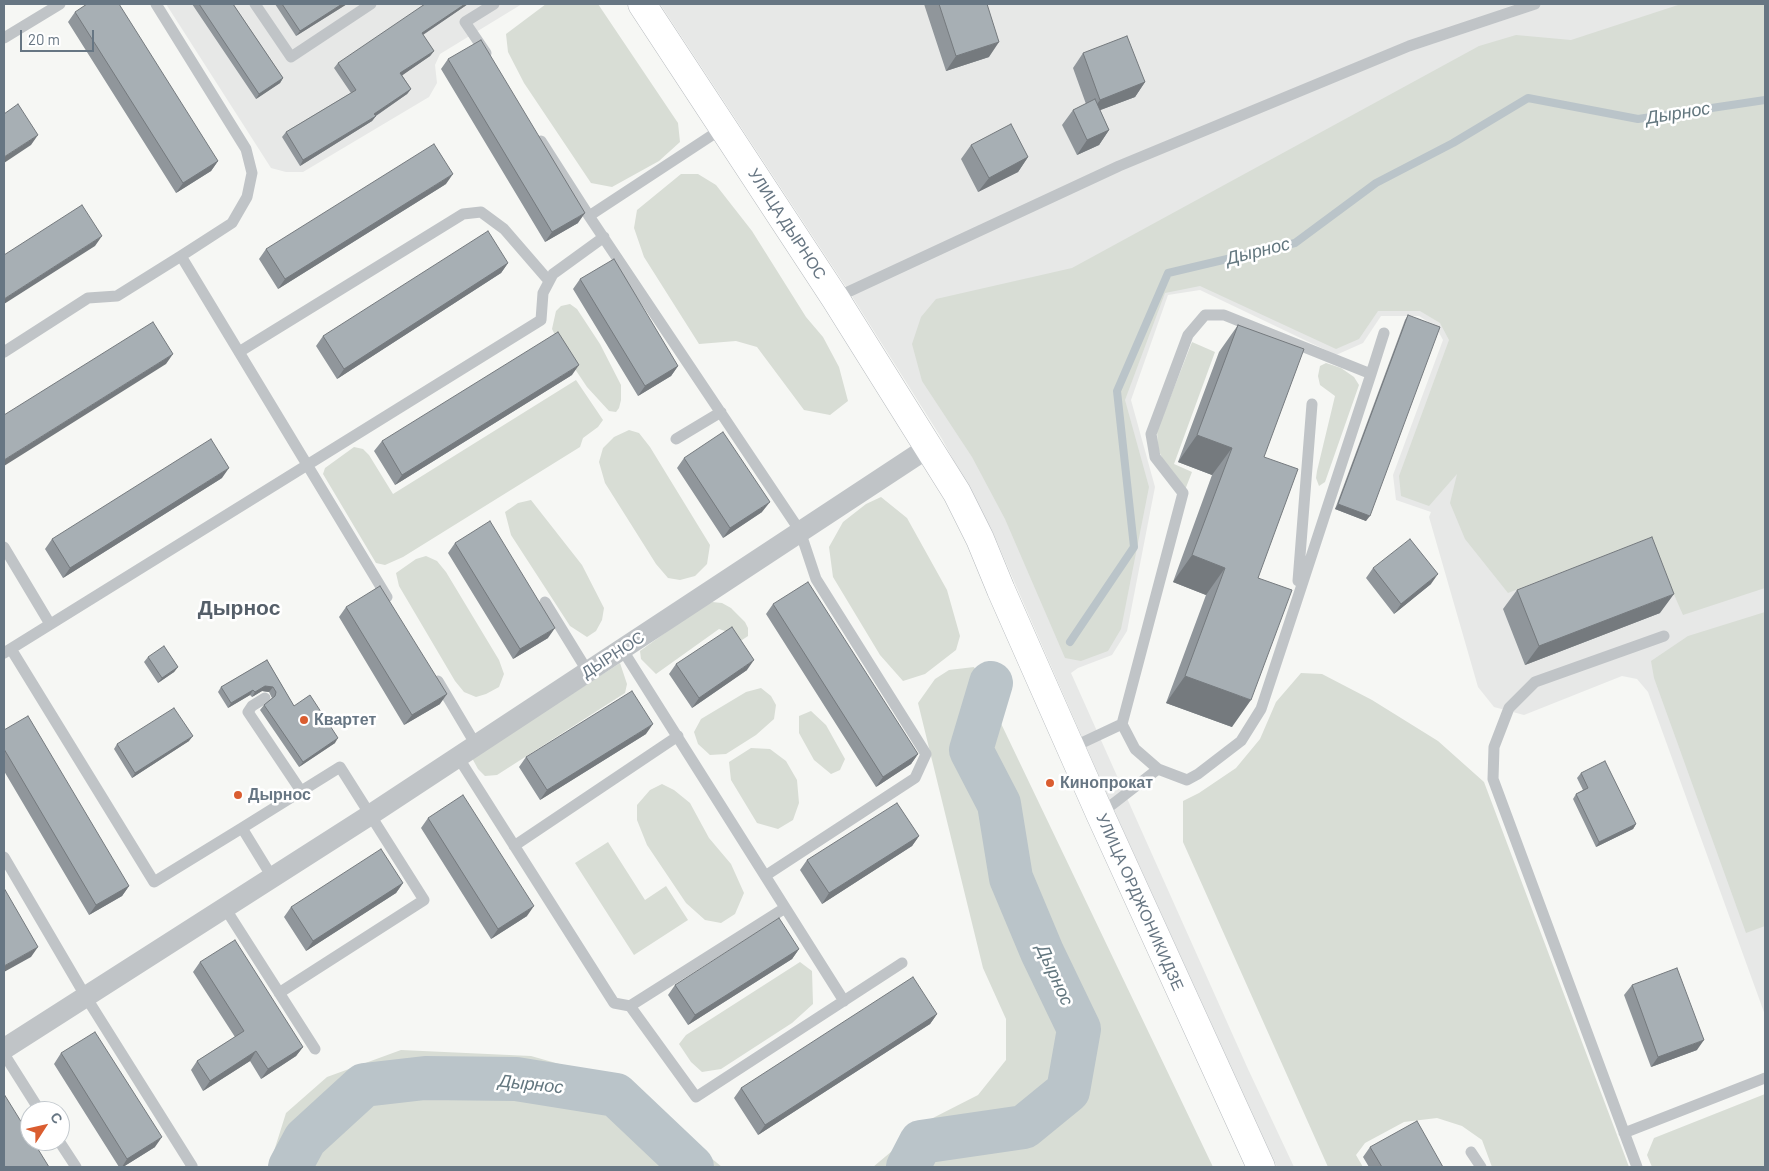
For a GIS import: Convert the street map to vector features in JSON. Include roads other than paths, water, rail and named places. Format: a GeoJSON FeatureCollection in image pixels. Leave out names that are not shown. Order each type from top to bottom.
{"type":"FeatureCollection","features":[{"type":"Feature","properties":{"kind":"main road","name":"УЛИЦА ДЫРНОС"},"geometry":{"type":"LineString","coordinates":[[642,4],[835,298],[929,447]]}},
{"type":"Feature","properties":{"kind":"main road","name":"УЛИЦА ОРДЖОНИКИДЗЕ"},"geometry":{"type":"LineString","coordinates":[[929,447],[957,494],[980,539],[1100,814],[1261,1167]]}},
{"type":"Feature","properties":{"kind":"street","name":"ДЫРНОС"},"geometry":{"type":"LineString","coordinates":[[4,1049],[370,815],[929,447]]}},
{"type":"Feature","properties":{"kind":"lane"},"geometry":{"type":"LineString","coordinates":[[4,38],[60,4]]}},
{"type":"Feature","properties":{"kind":"lane"},"geometry":{"type":"LineString","coordinates":[[4,352],[88,298],[117,296],[181,256],[232,222],[247,196],[252,173],[246,149],[156,4]]}},
{"type":"Feature","properties":{"kind":"lane"},"geometry":{"type":"LineString","coordinates":[[255,4],[291,57],[371,4]]}},
{"type":"Feature","properties":{"kind":"lane"},"geometry":{"type":"LineString","coordinates":[[491,62],[465,22],[494,4]]}},
{"type":"Feature","properties":{"kind":"lane"},"geometry":{"type":"LineString","coordinates":[[835,298],[1119,166],[1409,46],[1535,4]]}},
{"type":"Feature","properties":{"kind":"lane"},"geometry":{"type":"LineString","coordinates":[[589,216],[724,128]]}},
{"type":"Feature","properties":{"kind":"lane"},"geometry":{"type":"LineString","coordinates":[[538,135],[589,216],[800,531],[816,579],[926,754],[915,778],[765,876]]}},
{"type":"Feature","properties":{"kind":"lane"},"geometry":{"type":"LineString","coordinates":[[239,352],[464,214],[481,212],[504,230],[549,281]]}},
{"type":"Feature","properties":{"kind":"lane"},"geometry":{"type":"LineString","coordinates":[[279,993],[424,900],[340,767],[154,882],[7,651],[541,320],[543,293],[553,274],[604,237]]}},
{"type":"Feature","properties":{"kind":"lane"},"geometry":{"type":"LineString","coordinates":[[181,256],[394,609]]}},
{"type":"Feature","properties":{"kind":"lane"},"geometry":{"type":"LineString","coordinates":[[1371,374],[1224,315],[1204,315],[1188,335],[1151,434],[1155,457],[1183,494],[1122,724],[1136,749],[1158,768],[1186,780],[1198,774],[1241,741],[1261,710],[1371,374],[1384,333]]}},
{"type":"Feature","properties":{"kind":"lane"},"geometry":{"type":"LineString","coordinates":[[1297,600],[1312,404]]}},
{"type":"Feature","properties":{"kind":"lane"},"geometry":{"type":"LineString","coordinates":[[676,439],[720,412]]}},
{"type":"Feature","properties":{"kind":"lane"},"geometry":{"type":"LineString","coordinates":[[4,547],[50,624]]}},
{"type":"Feature","properties":{"kind":"lane"},"geometry":{"type":"LineString","coordinates":[[545,602],[588,672]]}},
{"type":"Feature","properties":{"kind":"lane"},"geometry":{"type":"LineString","coordinates":[[1637,1167],[1493,779],[1494,746],[1509,708],[1535,682],[1664,636]]}},
{"type":"Feature","properties":{"kind":"lane"},"geometry":{"type":"LineString","coordinates":[[622,648],[844,1001]]}},
{"type":"Feature","properties":{"kind":"lane"},"geometry":{"type":"LineString","coordinates":[[430,668],[476,745]]}},
{"type":"Feature","properties":{"kind":"lane"},"geometry":{"type":"LineString","coordinates":[[265,698],[252,706],[248,712],[301,791]]}},
{"type":"Feature","properties":{"kind":"lane"},"geometry":{"type":"LineString","coordinates":[[1071,748],[1122,724]]}},
{"type":"Feature","properties":{"kind":"lane"},"geometry":{"type":"LineString","coordinates":[[514,846],[678,736]]}},
{"type":"Feature","properties":{"kind":"lane"},"geometry":{"type":"LineString","coordinates":[[458,757],[614,1004],[630,1006],[785,908]]}},
{"type":"Feature","properties":{"kind":"lane"},"geometry":{"type":"LineString","coordinates":[[1100,814],[1158,768]]}},
{"type":"Feature","properties":{"kind":"lane"},"geometry":{"type":"LineString","coordinates":[[242,828],[272,877]]}},
{"type":"Feature","properties":{"kind":"lane"},"geometry":{"type":"LineString","coordinates":[[4,858],[191,1167]]}},
{"type":"Feature","properties":{"kind":"lane"},"geometry":{"type":"LineString","coordinates":[[225,908],[315,1049]]}},
{"type":"Feature","properties":{"kind":"lane"},"geometry":{"type":"LineString","coordinates":[[630,1006],[696,1097],[902,963]]}},
{"type":"Feature","properties":{"kind":"lane"},"geometry":{"type":"LineString","coordinates":[[4,1054],[34,1101]]}},
{"type":"Feature","properties":{"kind":"lane"},"geometry":{"type":"LineString","coordinates":[[1624,1133],[1765,1078]]}},
{"type":"Feature","properties":{"kind":"lane"},"geometry":{"type":"LineString","coordinates":[[66,1151],[76,1167]]}},
{"type":"Feature","properties":{"kind":"lane"},"geometry":{"type":"LineString","coordinates":[[1472,1152],[1481,1167]]}},
{"type":"Feature","properties":{"kind":"waterway","name":"Дырнос"},"geometry":{"type":"LineString","coordinates":[[1070,642],[1134,547],[1117,391],[1168,273],[1295,243],[1376,183],[1453,143],[1528,98],[1638,119],[1765,100]]}},
{"type":"Feature","properties":{"kind":"waterway","name":"Дырнос"},"geometry":{"type":"LineString","coordinates":[[908,1167],[921,1142],[1024,1127],[1068,1091],[1079,1029],[1042,952],[1011,878],[999,804],[971,750],[991,683]]}},
{"type":"Feature","properties":{"kind":"waterway","name":"Дырнос"},"geometry":{"type":"LineString","coordinates":[[290,1167],[305,1139],[364,1085],[425,1078],[516,1079],[616,1095],[692,1167]]}},
{"type":"Feature","properties":{"kind":"place","name":"Квартет"},"geometry":{"type":"Point","coordinates":[304,720]}},
{"type":"Feature","properties":{"kind":"place","name":"Кинопрокат"},"geometry":{"type":"Point","coordinates":[1050,783]}},
{"type":"Feature","properties":{"kind":"place","name":"Дырнос"},"geometry":{"type":"Point","coordinates":[238,795]}},
{"type":"Feature","properties":{"kind":"district","name":"Дырнос"},"geometry":{"type":"Point","coordinates":[239,608]}}]}
